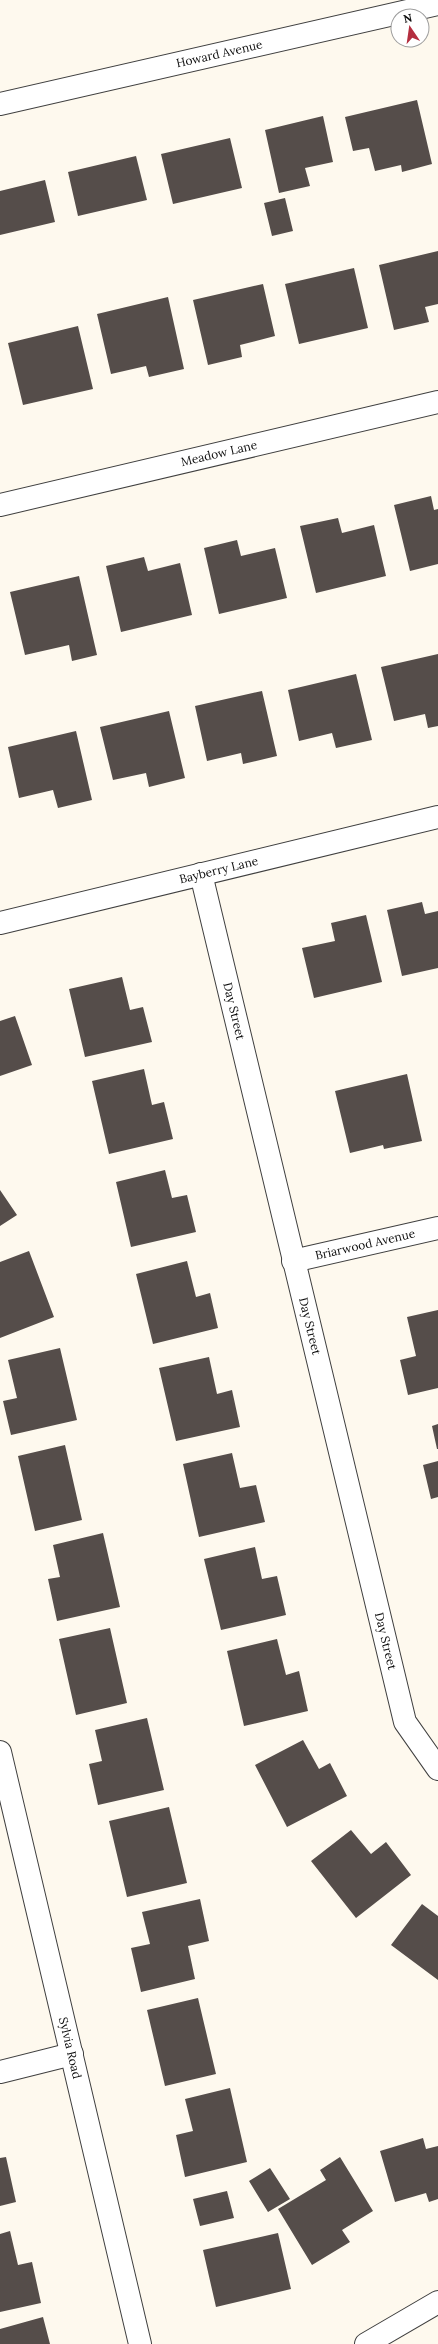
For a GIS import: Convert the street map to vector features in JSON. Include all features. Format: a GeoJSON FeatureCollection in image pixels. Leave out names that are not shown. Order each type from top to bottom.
{"type":"FeatureCollection","features":[{"type":"Feature","properties":{"kind":"street","name":"Howard Avenue"},"geometry":{"type":"LineString","coordinates":[[0,104],[438,4]]}},
{"type":"Feature","properties":{"kind":"street","name":"Meadow Lane"},"geometry":{"type":"LineString","coordinates":[[0,505],[438,402]]}},
{"type":"Feature","properties":{"kind":"street","name":"Bayberry Lane"},"geometry":{"type":"LineString","coordinates":[[0,923],[438,818]]}},
{"type":"Feature","properties":{"kind":"street","name":"Day Street"},"geometry":{"type":"LineString","coordinates":[[201,874],[404,1722],[438,1769]]}},
{"type":"Feature","properties":{"kind":"street","name":"Briarwood Avenue"},"geometry":{"type":"LineString","coordinates":[[293,1261],[438,1228]]}},
{"type":"Feature","properties":{"kind":"street","name":"Sylvia Road"},"geometry":{"type":"LineString","coordinates":[[0,1752],[140,2344]]}},
{"type":"Feature","properties":{"kind":"street"},"geometry":{"type":"LineString","coordinates":[[0,2072],[72,2054]]}},
{"type":"Feature","properties":{"kind":"street"},"geometry":{"type":"LineString","coordinates":[[366,2344],[438,2302]]}},
{"type":"Feature","properties":{"kind":"building"},"geometry":{"type":"Polygon","coordinates":[[[417,100],[432,164],[402,172],[401,165],[375,171],[369,148],[353,151],[345,117],[417,100]]]}},
{"type":"Feature","properties":{"kind":"building"},"geometry":{"type":"Polygon","coordinates":[[[323,116],[333,162],[305,168],[310,186],[279,193],[265,130],[323,116]]]}},
{"type":"Feature","properties":{"kind":"building"},"geometry":{"type":"Polygon","coordinates":[[[230,138],[242,188],[173,204],[161,154],[230,138]]]}},
{"type":"Feature","properties":{"kind":"building"},"geometry":{"type":"Polygon","coordinates":[[[136,156],[147,200],[78,216],[68,172],[136,156]]]}},
{"type":"Feature","properties":{"kind":"building"},"geometry":{"type":"Polygon","coordinates":[[[45,180],[55,222],[0,235],[0,191],[45,180]]]}},
{"type":"Feature","properties":{"kind":"building"},"geometry":{"type":"Polygon","coordinates":[[[285,198],[293,231],[272,236],[264,203],[285,198]]]}},
{"type":"Feature","properties":{"kind":"building"},"geometry":{"type":"Polygon","coordinates":[[[438,251],[438,304],[425,307],[429,322],[394,330],[379,265],[438,251]]]}},
{"type":"Feature","properties":{"kind":"building"},"geometry":{"type":"Polygon","coordinates":[[[354,268],[368,328],[299,344],[285,284],[354,268]]]}},
{"type":"Feature","properties":{"kind":"building"},"geometry":{"type":"Polygon","coordinates":[[[263,284],[275,336],[240,345],[242,357],[208,365],[193,300],[263,284]]]}},
{"type":"Feature","properties":{"kind":"building"},"geometry":{"type":"Polygon","coordinates":[[[168,297],[184,369],[149,377],[146,366],[111,374],[97,314],[168,297]]]}},
{"type":"Feature","properties":{"kind":"building"},"geometry":{"type":"Polygon","coordinates":[[[78,326],[93,389],[23,405],[8,343],[78,326]]]}},
{"type":"Feature","properties":{"kind":"building"},"geometry":{"type":"Polygon","coordinates":[[[431,496],[434,510],[438,509],[438,564],[410,571],[394,505],[431,496]]]}},
{"type":"Feature","properties":{"kind":"building"},"geometry":{"type":"Polygon","coordinates":[[[338,518],[342,533],[374,525],[386,576],[316,593],[300,526],[338,518]]]}},
{"type":"Feature","properties":{"kind":"building"},"geometry":{"type":"Polygon","coordinates":[[[237,540],[241,556],[275,548],[287,598],[219,614],[204,548],[237,540]]]}},
{"type":"Feature","properties":{"kind":"building"},"geometry":{"type":"Polygon","coordinates":[[[144,557],[148,571],[180,563],[192,615],[121,632],[106,566],[144,557]]]}},
{"type":"Feature","properties":{"kind":"building"},"geometry":{"type":"Polygon","coordinates":[[[79,576],[97,655],[72,661],[69,645],[25,655],[10,592],[79,576]]]}},
{"type":"Feature","properties":{"kind":"building"},"geometry":{"type":"Polygon","coordinates":[[[438,654],[438,726],[428,728],[425,714],[394,721],[381,667],[438,654]]]}},
{"type":"Feature","properties":{"kind":"building"},"geometry":{"type":"Polygon","coordinates":[[[356,674],[372,740],[336,748],[332,733],[299,741],[288,690],[356,674]]]}},
{"type":"Feature","properties":{"kind":"building"},"geometry":{"type":"Polygon","coordinates":[[[262,691],[277,756],[243,764],[241,753],[207,761],[195,706],[262,691]]]}},
{"type":"Feature","properties":{"kind":"building"},"geometry":{"type":"Polygon","coordinates":[[[169,711],[185,778],[149,787],[146,773],[113,780],[100,727],[169,711]]]}},
{"type":"Feature","properties":{"kind":"building"},"geometry":{"type":"Polygon","coordinates":[[[76,731],[92,800],[58,808],[53,790],[19,798],[8,747],[76,731]]]}},
{"type":"Feature","properties":{"kind":"building"},"geometry":{"type":"Polygon","coordinates":[[[422,902],[425,914],[438,911],[438,968],[402,976],[387,910],[422,902]]]}},
{"type":"Feature","properties":{"kind":"building"},"geometry":{"type":"Polygon","coordinates":[[[366,915],[382,982],[314,998],[302,948],[335,941],[331,923],[366,915]]]}},
{"type":"Feature","properties":{"kind":"building"},"geometry":{"type":"Polygon","coordinates":[[[122,977],[130,1010],[143,1007],[152,1042],[85,1057],[69,989],[122,977]]]}},
{"type":"Feature","properties":{"kind":"building"},"geometry":{"type":"Polygon","coordinates":[[[15,1016],[32,1065],[0,1076],[0,1021],[15,1016]]]}},
{"type":"Feature","properties":{"kind":"building"},"geometry":{"type":"Polygon","coordinates":[[[144,1069],[152,1105],[164,1102],[173,1139],[109,1154],[92,1081],[144,1069]]]}},
{"type":"Feature","properties":{"kind":"building"},"geometry":{"type":"Polygon","coordinates":[[[407,1074],[422,1141],[384,1149],[383,1145],[350,1153],[335,1091],[407,1074]]]}},
{"type":"Feature","properties":{"kind":"building"},"geometry":{"type":"Polygon","coordinates":[[[165,1170],[172,1198],[187,1195],[196,1232],[131,1247],[116,1182],[165,1170]]]}},
{"type":"Feature","properties":{"kind":"building"},"geometry":{"type":"Polygon","coordinates":[[[0,1190],[17,1215],[0,1226],[0,1190]]]}},
{"type":"Feature","properties":{"kind":"building"},"geometry":{"type":"Polygon","coordinates":[[[29,1251],[54,1317],[0,1338],[0,1262],[29,1251]]]}},
{"type":"Feature","properties":{"kind":"building"},"geometry":{"type":"Polygon","coordinates":[[[187,1261],[196,1297],[210,1293],[218,1328],[153,1344],[136,1274],[187,1261]]]}},
{"type":"Feature","properties":{"kind":"building"},"geometry":{"type":"Polygon","coordinates":[[[438,1310],[438,1388],[408,1395],[400,1360],[416,1356],[407,1317],[438,1310]]]}},
{"type":"Feature","properties":{"kind":"building"},"geometry":{"type":"Polygon","coordinates":[[[60,1348],[77,1420],[11,1435],[3,1401],[17,1398],[8,1360],[60,1348]]]}},
{"type":"Feature","properties":{"kind":"building"},"geometry":{"type":"Polygon","coordinates":[[[209,1357],[217,1394],[232,1390],[240,1427],[176,1441],[159,1368],[209,1357]]]}},
{"type":"Feature","properties":{"kind":"building"},"geometry":{"type":"Polygon","coordinates":[[[438,1424],[438,1449],[437,1449],[432,1426],[438,1424]]]}},
{"type":"Feature","properties":{"kind":"building"},"geometry":{"type":"Polygon","coordinates":[[[65,1445],[82,1520],[35,1531],[18,1456],[65,1445]]]}},
{"type":"Feature","properties":{"kind":"building"},"geometry":{"type":"Polygon","coordinates":[[[232,1453],[240,1488],[256,1485],[265,1522],[199,1537],[183,1464],[232,1453]]]}},
{"type":"Feature","properties":{"kind":"building"},"geometry":{"type":"Polygon","coordinates":[[[438,1461],[438,1497],[431,1499],[423,1465],[438,1461]]]}},
{"type":"Feature","properties":{"kind":"building"},"geometry":{"type":"Polygon","coordinates":[[[103,1533],[120,1607],[57,1621],[48,1579],[60,1577],[53,1545],[103,1533]]]}},
{"type":"Feature","properties":{"kind":"building"},"geometry":{"type":"Polygon","coordinates":[[[255,1547],[262,1579],[277,1576],[286,1615],[221,1630],[204,1559],[255,1547]]]}},
{"type":"Feature","properties":{"kind":"building"},"geometry":{"type":"Polygon","coordinates":[[[110,1628],[127,1703],[76,1715],[59,1639],[110,1628]]]}},
{"type":"Feature","properties":{"kind":"building"},"geometry":{"type":"Polygon","coordinates":[[[277,1639],[286,1675],[299,1671],[308,1711],[244,1726],[227,1651],[277,1639]]]}},
{"type":"Feature","properties":{"kind":"building"},"geometry":{"type":"Polygon","coordinates":[[[147,1718],[164,1790],[98,1805],[89,1764],[102,1761],[95,1730],[147,1718]]]}},
{"type":"Feature","properties":{"kind":"building"},"geometry":{"type":"Polygon","coordinates":[[[303,1740],[319,1769],[330,1763],[347,1796],[287,1827],[255,1765],[303,1740]]]}},
{"type":"Feature","properties":{"kind":"building"},"geometry":{"type":"Polygon","coordinates":[[[169,1807],[187,1883],[127,1897],[109,1821],[169,1807]]]}},
{"type":"Feature","properties":{"kind":"building"},"geometry":{"type":"Polygon","coordinates":[[[351,1830],[371,1854],[386,1842],[411,1875],[356,1918],[311,1861],[351,1830]]]}},
{"type":"Feature","properties":{"kind":"building"},"geometry":{"type":"Polygon","coordinates":[[[200,1899],[209,1941],[188,1946],[195,1979],[141,1992],[131,1948],[150,1944],[142,1912],[200,1899]]]}},
{"type":"Feature","properties":{"kind":"building"},"geometry":{"type":"Polygon","coordinates":[[[422,1904],[438,1916],[438,1980],[391,1945],[422,1904]]]}},
{"type":"Feature","properties":{"kind":"building"},"geometry":{"type":"Polygon","coordinates":[[[198,1998],[216,2074],[165,2086],[147,2010],[198,1998]]]}},
{"type":"Feature","properties":{"kind":"building"},"geometry":{"type":"Polygon","coordinates":[[[230,2088],[247,2162],[185,2177],[176,2135],[193,2131],[185,2099],[230,2088]]]}},
{"type":"Feature","properties":{"kind":"building"},"geometry":{"type":"Polygon","coordinates":[[[423,2138],[426,2149],[438,2146],[438,2199],[429,2202],[426,2193],[395,2202],[380,2151],[423,2138]]]}},
{"type":"Feature","properties":{"kind":"building"},"geometry":{"type":"Polygon","coordinates":[[[6,2157],[16,2202],[0,2206],[0,2158],[6,2157]]]}},
{"type":"Feature","properties":{"kind":"building"},"geometry":{"type":"Polygon","coordinates":[[[340,2157],[373,2211],[342,2230],[350,2242],[312,2265],[278,2209],[326,2180],[320,2170],[340,2157]]]}},
{"type":"Feature","properties":{"kind":"building"},"geometry":{"type":"Polygon","coordinates":[[[270,2168],[290,2199],[268,2212],[249,2181],[270,2168]]]}},
{"type":"Feature","properties":{"kind":"building"},"geometry":{"type":"Polygon","coordinates":[[[227,2191],[234,2218],[200,2226],[193,2199],[227,2191]]]}},
{"type":"Feature","properties":{"kind":"building"},"geometry":{"type":"Polygon","coordinates":[[[10,2231],[18,2265],[32,2262],[41,2303],[0,2312],[0,2234],[10,2231]]]}},
{"type":"Feature","properties":{"kind":"building"},"geometry":{"type":"Polygon","coordinates":[[[278,2233],[291,2289],[216,2307],[203,2250],[278,2233]]]}},
{"type":"Feature","properties":{"kind":"building"},"geometry":{"type":"Polygon","coordinates":[[[43,2317],[50,2344],[0,2344],[0,2329],[43,2317]]]}}]}
